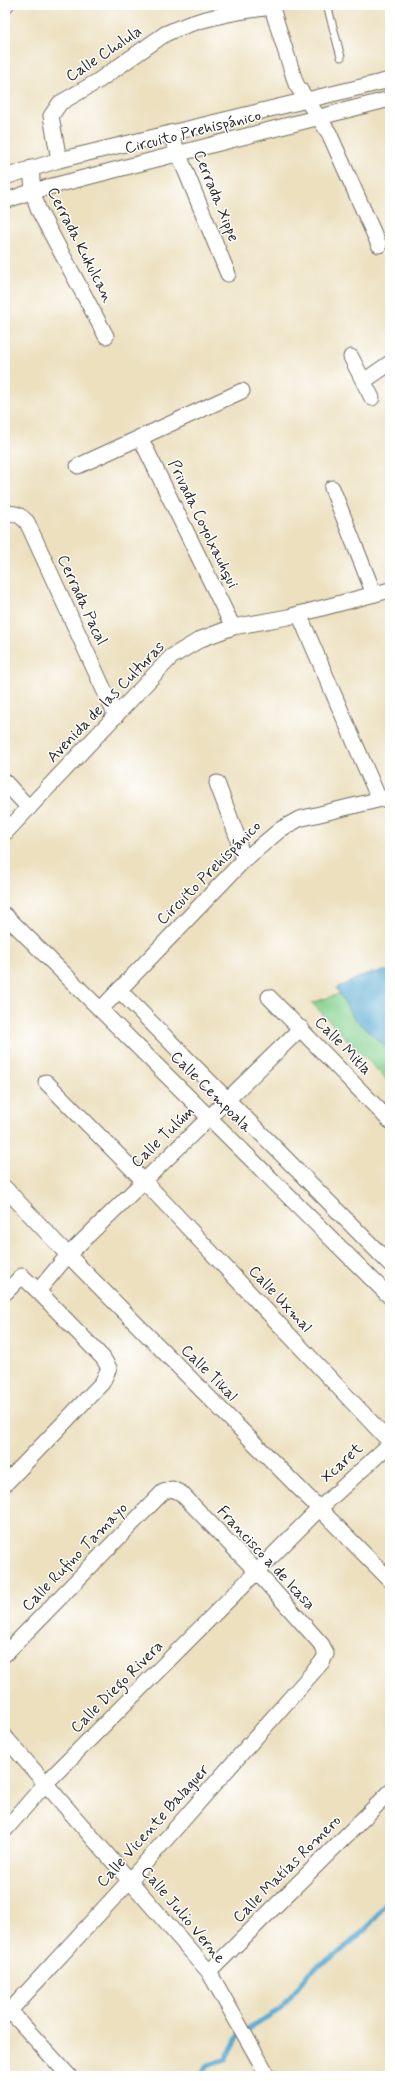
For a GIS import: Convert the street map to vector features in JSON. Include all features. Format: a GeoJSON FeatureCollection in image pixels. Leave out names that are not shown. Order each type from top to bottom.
{"type":"FeatureCollection","features":[{"type":"Feature","properties":{"kind":"street"},"geometry":{"type":"LineString","coordinates":[[271,6],[296,84],[320,118],[335,144],[379,244]]}},
{"type":"Feature","properties":{"kind":"street","name":"Calle Cholula"},"geometry":{"type":"LineString","coordinates":[[59,160],[51,116],[60,103],[98,81],[165,34],[175,29],[202,19],[271,6]]}},
{"type":"Feature","properties":{"kind":"street","name":"Circuito Prehispánico"},"geometry":{"type":"LineString","coordinates":[[5,177],[59,160],[390,80]]}},
{"type":"Feature","properties":{"kind":"street","name":"Circuito Prehispánico"},"geometry":{"type":"LineString","coordinates":[[5,201],[33,191],[390,99]]}},
{"type":"Feature","properties":{"kind":"street","name":"Cerrada Xippe"},"geometry":{"type":"LineString","coordinates":[[170,133],[228,274]]}},
{"type":"Feature","properties":{"kind":"street","name":"Cerrada Kukulcan"},"geometry":{"type":"LineString","coordinates":[[31,168],[33,191],[40,213],[106,336]]}},
{"type":"Feature","properties":{"kind":"street"},"geometry":{"type":"LineString","coordinates":[[351,357],[372,398]]}},
{"type":"Feature","properties":{"kind":"street"},"geometry":{"type":"LineString","coordinates":[[364,381],[390,363]]}},
{"type":"Feature","properties":{"kind":"street"},"geometry":{"type":"LineString","coordinates":[[78,466],[242,390]]}},
{"type":"Feature","properties":{"kind":"street","name":"Privada Coyolxauhqui"},"geometry":{"type":"LineString","coordinates":[[140,438],[233,627]]}},
{"type":"Feature","properties":{"kind":"street"},"geometry":{"type":"LineString","coordinates":[[332,488],[374,594]]}},
{"type":"Feature","properties":{"kind":"street","name":"Cerrada Pacal"},"geometry":{"type":"LineString","coordinates":[[5,515],[9,513],[19,514],[27,522],[116,716]]}},
{"type":"Feature","properties":{"kind":"street","name":"Avenida de las Culturas"},"geometry":{"type":"LineString","coordinates":[[5,833],[171,657],[201,639],[233,627],[299,614],[390,590]]}},
{"type":"Feature","properties":{"kind":"street"},"geometry":{"type":"LineString","coordinates":[[299,614],[384,798]]}},
{"type":"Feature","properties":{"kind":"street"},"geometry":{"type":"LineString","coordinates":[[5,782],[29,808]]}},
{"type":"Feature","properties":{"kind":"street"},"geometry":{"type":"LineString","coordinates":[[217,783],[237,836],[243,861]]}},
{"type":"Feature","properties":{"kind":"street","name":"Circuito Prehispánico"},"geometry":{"type":"LineString","coordinates":[[101,1009],[243,861],[281,829],[299,819],[384,798]]}},
{"type":"Feature","properties":{"kind":"street","name":"Calle Cempoala"},"geometry":{"type":"LineString","coordinates":[[5,915],[210,1116],[375,1280],[390,1297]]}},
{"type":"Feature","properties":{"kind":"street","name":"Calle Cempoala"},"geometry":{"type":"LineString","coordinates":[[119,990],[390,1263]]}},
{"type":"Feature","properties":{"kind":"street","name":"Calle Mitla"},"geometry":{"type":"LineString","coordinates":[[270,997],[390,1121]]}},
{"type":"Feature","properties":{"kind":"street","name":"Calle Tulúm"},"geometry":{"type":"LineString","coordinates":[[38,1291],[68,1256],[301,1028]]}},
{"type":"Feature","properties":{"kind":"street","name":"Calle Uxmal"},"geometry":{"type":"LineString","coordinates":[[46,1082],[144,1181],[390,1443]]}},
{"type":"Feature","properties":{"kind":"street","name":"Calle Tikal"},"geometry":{"type":"LineString","coordinates":[[5,1188],[68,1256],[390,1580]]}},
{"type":"Feature","properties":{"kind":"street"},"geometry":{"type":"LineString","coordinates":[[375,1280],[390,1263]]}},
{"type":"Feature","properties":{"kind":"street"},"geometry":{"type":"LineString","coordinates":[[5,1294],[22,1276],[103,1358],[108,1368],[102,1383],[5,1484]]}},
{"type":"Feature","properties":{"kind":"street","name":"Xcaret"},"geometry":{"type":"LineString","coordinates":[[257,1572],[319,1509],[390,1443]]}},
{"type":"Feature","properties":{"kind":"street","name":"Francisco a de Icasa"},"geometry":{"type":"LineString","coordinates":[[172,1489],[181,1493],[257,1572],[322,1645],[326,1652],[326,1657]]}},
{"type":"Feature","properties":{"kind":"street","name":"Calle Rufino Tamayo"},"geometry":{"type":"LineString","coordinates":[[5,1654],[163,1492],[172,1489]]}},
{"type":"Feature","properties":{"kind":"street","name":"Calle Diego Rivera"},"geometry":{"type":"LineString","coordinates":[[5,1830],[45,1784],[257,1572]]}},
{"type":"Feature","properties":{"kind":"street","name":"Calle Vicente Balaguer"},"geometry":{"type":"LineString","coordinates":[[7,2014],[130,1880],[326,1657]]}},
{"type":"Feature","properties":{"kind":"street","name":"Calle Julio Verne"},"geometry":{"type":"LineString","coordinates":[[5,1736],[209,1972],[239,2022],[268,2076]]}},
{"type":"Feature","properties":{"kind":"street","name":"Calle Matías Romero"},"geometry":{"type":"LineString","coordinates":[[209,1972],[390,1792]]}},
{"type":"Feature","properties":{"kind":"street"},"geometry":{"type":"LineString","coordinates":[[7,2014],[69,2076]]}},
{"type":"Feature","properties":{"kind":"lane"},"geometry":{"type":"LineString","coordinates":[[327,5],[342,57]]}},
{"type":"Feature","properties":{"kind":"green space"},"geometry":{"type":"Polygon","coordinates":[[[390,977],[390,1083],[312,1003],[390,977]]]}},
{"type":"Feature","properties":{"kind":"water"},"geometry":{"type":"Polygon","coordinates":[[[390,970],[390,1051],[353,1017],[336,988],[366,974],[390,970]]]}},
{"type":"Feature","properties":{"kind":"waterway"},"geometry":{"type":"LineString","coordinates":[[200,2076],[208,2065],[226,2059],[239,2034],[279,2010],[313,1969],[336,1955],[366,1929],[390,1899]]}}]}
